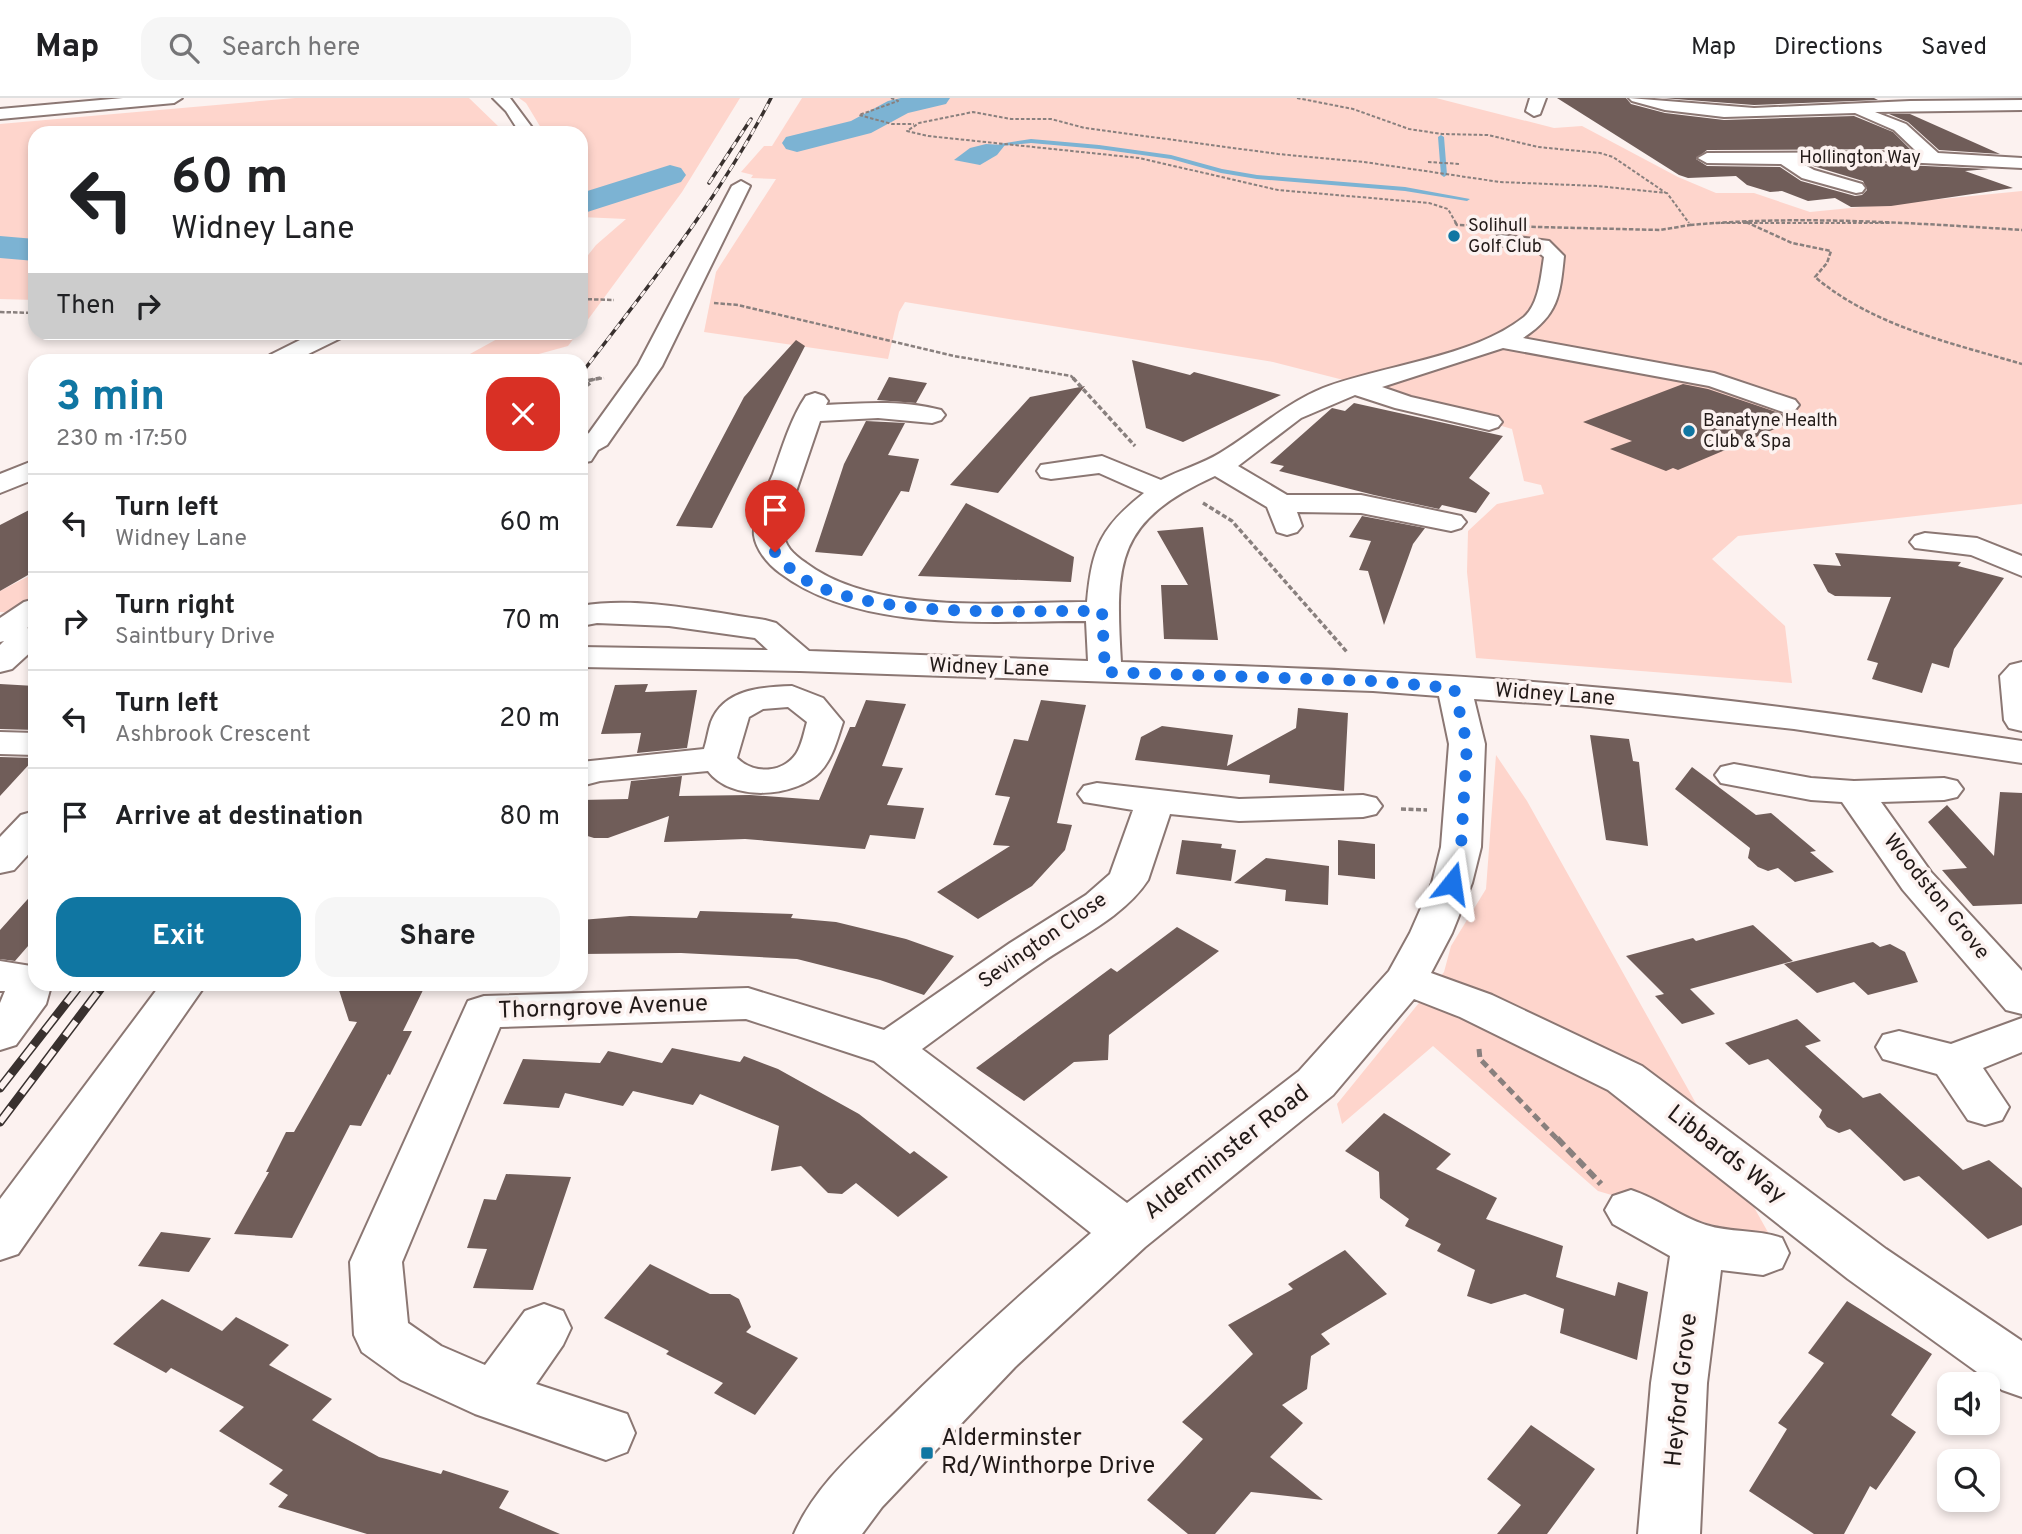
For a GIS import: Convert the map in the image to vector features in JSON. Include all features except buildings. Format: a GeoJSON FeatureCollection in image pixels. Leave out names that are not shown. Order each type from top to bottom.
{"type":"FeatureCollection","features":[{"type":"Feature","properties":{"kind":"main road"},"geometry":{"type":"LineString","coordinates":[[0,107],[97,98]]}},
{"type":"Feature","properties":{"kind":"main road"},"geometry":{"type":"LineString","coordinates":[[0,114],[174,98]]}},
{"type":"Feature","properties":{"kind":"main road"},"geometry":{"type":"LineString","coordinates":[[501,98],[512,108],[524,126]]}},
{"type":"Feature","properties":{"kind":"main road"},"geometry":{"type":"LineString","coordinates":[[1637,98],[1681,117],[1853,108],[1928,101],[2022,106]]}},
{"type":"Feature","properties":{"kind":"main road","name":"Hollington Way"},"geometry":{"type":"LineString","coordinates":[[1853,108],[1900,127],[1933,158]]}},
{"type":"Feature","properties":{"kind":"main road","name":"Hollington Way"},"geometry":{"type":"LineString","coordinates":[[1707,158],[1882,156],[2022,163]]}},
{"type":"Feature","properties":{"kind":"main road","name":"Hollington Way"},"geometry":{"type":"LineString","coordinates":[[1788,159],[1788,162],[1819,183],[1856,188]]}},
{"type":"Feature","properties":{"kind":"main road"},"geometry":{"type":"LineString","coordinates":[[588,445],[597,439],[650,366],[741,186]]}},
{"type":"Feature","properties":{"kind":"main road"},"geometry":{"type":"LineString","coordinates":[[1105,672],[1102,611],[1106,562],[1114,542],[1129,519],[1163,491],[1218,466],[1292,413],[1340,387],[1404,374],[1502,341],[1536,319],[1550,288],[1554,256],[1542,245],[1501,241]]}},
{"type":"Feature","properties":{"kind":"main road"},"geometry":{"type":"LineString","coordinates":[[290,354],[319,340]]}},
{"type":"Feature","properties":{"kind":"main road"},"geometry":{"type":"LineString","coordinates":[[1502,341],[1714,380],[1786,405]]}},
{"type":"Feature","properties":{"kind":"main road"},"geometry":{"type":"LineString","coordinates":[[1340,387],[1489,422]]}},
{"type":"Feature","properties":{"kind":"main road"},"geometry":{"type":"LineString","coordinates":[[933,415],[878,410],[816,415],[780,491],[768,532],[775,552],[794,573],[824,587],[852,597],[889,605],[1102,611]]}},
{"type":"Feature","properties":{"kind":"main road"},"geometry":{"type":"LineString","coordinates":[[1051,471],[1102,454],[1163,491]]}},
{"type":"Feature","properties":{"kind":"main road"},"geometry":{"type":"LineString","coordinates":[[1218,466],[1268,494],[1284,516],[1314,502],[1361,504],[1451,522]]}},
{"type":"Feature","properties":{"kind":"main road"},"geometry":{"type":"LineString","coordinates":[[0,485],[28,471]]}},
{"type":"Feature","properties":{"kind":"main road"},"geometry":{"type":"LineString","coordinates":[[1925,542],[1982,539],[2022,567]]}},
{"type":"Feature","properties":{"kind":"main road"},"geometry":{"type":"LineString","coordinates":[[588,611],[669,616],[765,630],[800,662]]}},
{"type":"Feature","properties":{"kind":"main road"},"geometry":{"type":"LineString","coordinates":[[0,662],[19,631]]}},
{"type":"Feature","properties":{"kind":"main road","name":"Widney Lane"},"geometry":{"type":"LineString","coordinates":[[588,657],[1373,681],[1581,696],[1794,718],[2022,752]]}},
{"type":"Feature","properties":{"kind":"main road"},"geometry":{"type":"LineString","coordinates":[[2022,672],[2017,677],[2022,720]]}},
{"type":"Feature","properties":{"kind":"main road","name":"Alderminster Road"},"geometry":{"type":"LineString","coordinates":[[825,1534],[861,1487],[995,1350],[1128,1232],[1316,1083],[1406,980],[1431,933],[1452,883],[1461,847],[1467,744],[1454,688]]}},
{"type":"Feature","properties":{"kind":"main road"},"geometry":{"type":"LineString","coordinates":[[0,743],[28,744]]}},
{"type":"Feature","properties":{"kind":"main road"},"geometry":{"type":"LineString","coordinates":[[588,772],[718,759]]}},
{"type":"Feature","properties":{"kind":"main road"},"geometry":{"type":"LineString","coordinates":[[1734,775],[1811,789],[1854,792],[1944,789]]}},
{"type":"Feature","properties":{"kind":"main road","name":"Woodston Grove"},"geometry":{"type":"LineString","coordinates":[[1854,792],[1917,881],[2022,999]]}},
{"type":"Feature","properties":{"kind":"main road"},"geometry":{"type":"LineString","coordinates":[[1097,794],[1295,819],[1363,806]]}},
{"type":"Feature","properties":{"kind":"main road","name":"Sevington Close"},"geometry":{"type":"LineString","coordinates":[[890,1049],[1025,953],[1101,904],[1128,880],[1155,801]]}},
{"type":"Feature","properties":{"kind":"main road"},"geometry":{"type":"LineString","coordinates":[[0,861],[28,831]]}},
{"type":"Feature","properties":{"kind":"main road"},"geometry":{"type":"LineString","coordinates":[[0,976],[16,977],[28,985]]}},
{"type":"Feature","properties":{"kind":"main road","name":"Libbards Way"},"geometry":{"type":"LineString","coordinates":[[1406,980],[1476,1006],[1625,1078],[1867,1264],[2022,1372]]}},
{"type":"Feature","properties":{"kind":"main road"},"geometry":{"type":"LineString","coordinates":[[0,1034],[24,1004],[28,990]]}},
{"type":"Feature","properties":{"kind":"main road"},"geometry":{"type":"LineString","coordinates":[[0,1239],[179,991]]}},
{"type":"Feature","properties":{"kind":"main road","name":"Thorngrove Avenue"},"geometry":{"type":"LineString","coordinates":[[606,1433],[495,1395],[421,1363],[382,1335],[376,1262],[487,998],[748,1003],[890,1049],[1128,1232]]}},
{"type":"Feature","properties":{"kind":"main road"},"geometry":{"type":"LineString","coordinates":[[1899,1047],[1953,1061],[2022,1034]]}},
{"type":"Feature","properties":{"kind":"main road"},"geometry":{"type":"LineString","coordinates":[[1953,1061],[1985,1107]]}},
{"type":"Feature","properties":{"kind":"main road"},"geometry":{"type":"LineString","coordinates":[[1631,1210],[1698,1246],[1763,1253]]}},
{"type":"Feature","properties":{"kind":"main road","name":"Heyford Grove"},"geometry":{"type":"LineString","coordinates":[[1669,1534],[1679,1383],[1698,1246]]}},
{"type":"Feature","properties":{"kind":"main road"},"geometry":{"type":"LineString","coordinates":[[495,1395],[544,1328]]}},
{"type":"Feature","properties":{"kind":"path"},"geometry":{"type":"LineString","coordinates":[[891,98],[898,101],[859,115],[864,119],[916,124],[966,112],[1017,119],[1044,118],[1076,127],[1500,182],[1597,186],[1667,193]]}},
{"type":"Feature","properties":{"kind":"path"},"geometry":{"type":"LineString","coordinates":[[1297,98],[1353,108],[1409,129],[1442,134],[1488,135],[1538,147],[1600,153],[1613,157],[1667,193],[1690,225]]}},
{"type":"Feature","properties":{"kind":"path"},"geometry":{"type":"LineString","coordinates":[[916,124],[907,131],[928,136],[1161,162],[1278,190],[1429,203],[1448,209],[1457,225],[1660,230],[1690,225],[1746,222],[1928,223],[2022,230]]}},
{"type":"Feature","properties":{"kind":"path"},"geometry":{"type":"LineString","coordinates":[[1430,162],[1458,164]]}},
{"type":"Feature","properties":{"kind":"path"},"geometry":{"type":"LineString","coordinates":[[1746,222],[1792,243],[1831,251],[1827,263],[1815,277],[1825,287],[1857,307],[1881,318],[2022,363]]}},
{"type":"Feature","properties":{"kind":"path"},"geometry":{"type":"LineString","coordinates":[[588,299],[614,300]]}},
{"type":"Feature","properties":{"kind":"path"},"geometry":{"type":"LineString","coordinates":[[0,312],[28,313]]}},
{"type":"Feature","properties":{"kind":"path"},"geometry":{"type":"LineString","coordinates":[[1363,806],[1462,813]]}},
{"type":"Feature","properties":{"kind":"path"},"geometry":{"type":"LineString","coordinates":[[1476,1006],[1480,1059],[1611,1195],[1631,1210]]}},
{"type":"Feature","properties":{"kind":"shaded area"},"geometry":{"type":"Polygon","coordinates":[[[295,98],[469,98],[498,126],[28,126],[28,300],[0,299],[0,124],[295,98]]]}},
{"type":"Feature","properties":{"kind":"shaded area"},"geometry":{"type":"Polygon","coordinates":[[[519,98],[740,98],[682,192],[588,320],[588,255],[626,219],[588,217],[588,126],[540,126],[526,103],[519,98]]]}},
{"type":"Feature","properties":{"kind":"shaded area"},"geometry":{"type":"Polygon","coordinates":[[[802,98],[1436,98],[1554,128],[1582,126],[1678,177],[1716,193],[1754,193],[1810,212],[2022,191],[2022,504],[1738,536],[1712,559],[1785,626],[1792,683],[1476,658],[1467,572],[1468,531],[1497,504],[1544,494],[1541,485],[1524,481],[1512,429],[1363,385],[1273,362],[905,302],[899,312],[888,359],[704,332],[716,272],[776,179],[751,178],[753,175],[741,172],[764,146],[772,146],[802,98]]]}},
{"type":"Feature","properties":{"kind":"shaded area"},"geometry":{"type":"Polygon","coordinates":[[[495,340],[573,340],[568,346],[539,354],[470,354],[495,340]]]}},
{"type":"Feature","properties":{"kind":"shaded area"},"geometry":{"type":"Polygon","coordinates":[[[28,577],[28,614],[0,612],[0,591],[28,577]]]}},
{"type":"Feature","properties":{"kind":"shaded area"},"geometry":{"type":"Polygon","coordinates":[[[1496,755],[1527,801],[1774,1243],[1598,1191],[1433,1046],[1342,1124],[1337,1104],[1444,972],[1451,946],[1486,889],[1496,755]]]}},
{"type":"Feature","properties":{"kind":"water"},"geometry":{"type":"Polygon","coordinates":[[[986,144],[1005,145],[997,155],[980,165],[954,160],[970,148],[986,144]]]}},
{"type":"Feature","properties":{"kind":"waterway"},"geometry":{"type":"LineString","coordinates":[[797,143],[861,127],[898,107],[936,98]]}},
{"type":"Feature","properties":{"kind":"waterway"},"geometry":{"type":"LineString","coordinates":[[1441,137],[1444,175]]}},
{"type":"Feature","properties":{"kind":"waterway"},"geometry":{"type":"LineString","coordinates":[[1002,144],[1031,141],[1099,147],[1171,157],[1221,171],[1257,177],[1405,189],[1467,199]]}},
{"type":"Feature","properties":{"kind":"waterway"},"geometry":{"type":"LineString","coordinates":[[588,202],[670,175]]}},
{"type":"Feature","properties":{"kind":"waterway"},"geometry":{"type":"LineString","coordinates":[[0,247],[28,249]]}},
{"type":"Feature","properties":{"kind":"railway"},"geometry":{"type":"LineString","coordinates":[[588,365],[706,206],[771,98]]}},
{"type":"Feature","properties":{"kind":"railway"},"geometry":{"type":"LineString","coordinates":[[709,183],[751,119]]}},
{"type":"Feature","properties":{"kind":"railway"},"geometry":{"type":"LineString","coordinates":[[0,1088],[76,991]]}},
{"type":"Feature","properties":{"kind":"railway"},"geometry":{"type":"LineString","coordinates":[[0,1122],[99,991]]}},
{"type":"Feature","properties":{"kind":"place","name":"Solihull Golf Club"},"geometry":{"type":"Point","coordinates":[1454,236]}},
{"type":"Feature","properties":{"kind":"place","name":"Banatyne Health Club & Spa"},"geometry":{"type":"Point","coordinates":[1689,431]}},
{"type":"Feature","properties":{"kind":"place","name":"Alderminster Rd/Winthorpe Drive"},"geometry":{"type":"Point","coordinates":[927,1453]}},
{"type":"Feature","properties":{"kind":"route"},"geometry":{"type":"LineString","coordinates":[[775,552],[794,573],[824,587],[852,597],[889,605],[976,610],[1102,611],[1105,672],[1373,681],[1454,688],[1467,744],[1461,847],[1452,883]]}}]}
